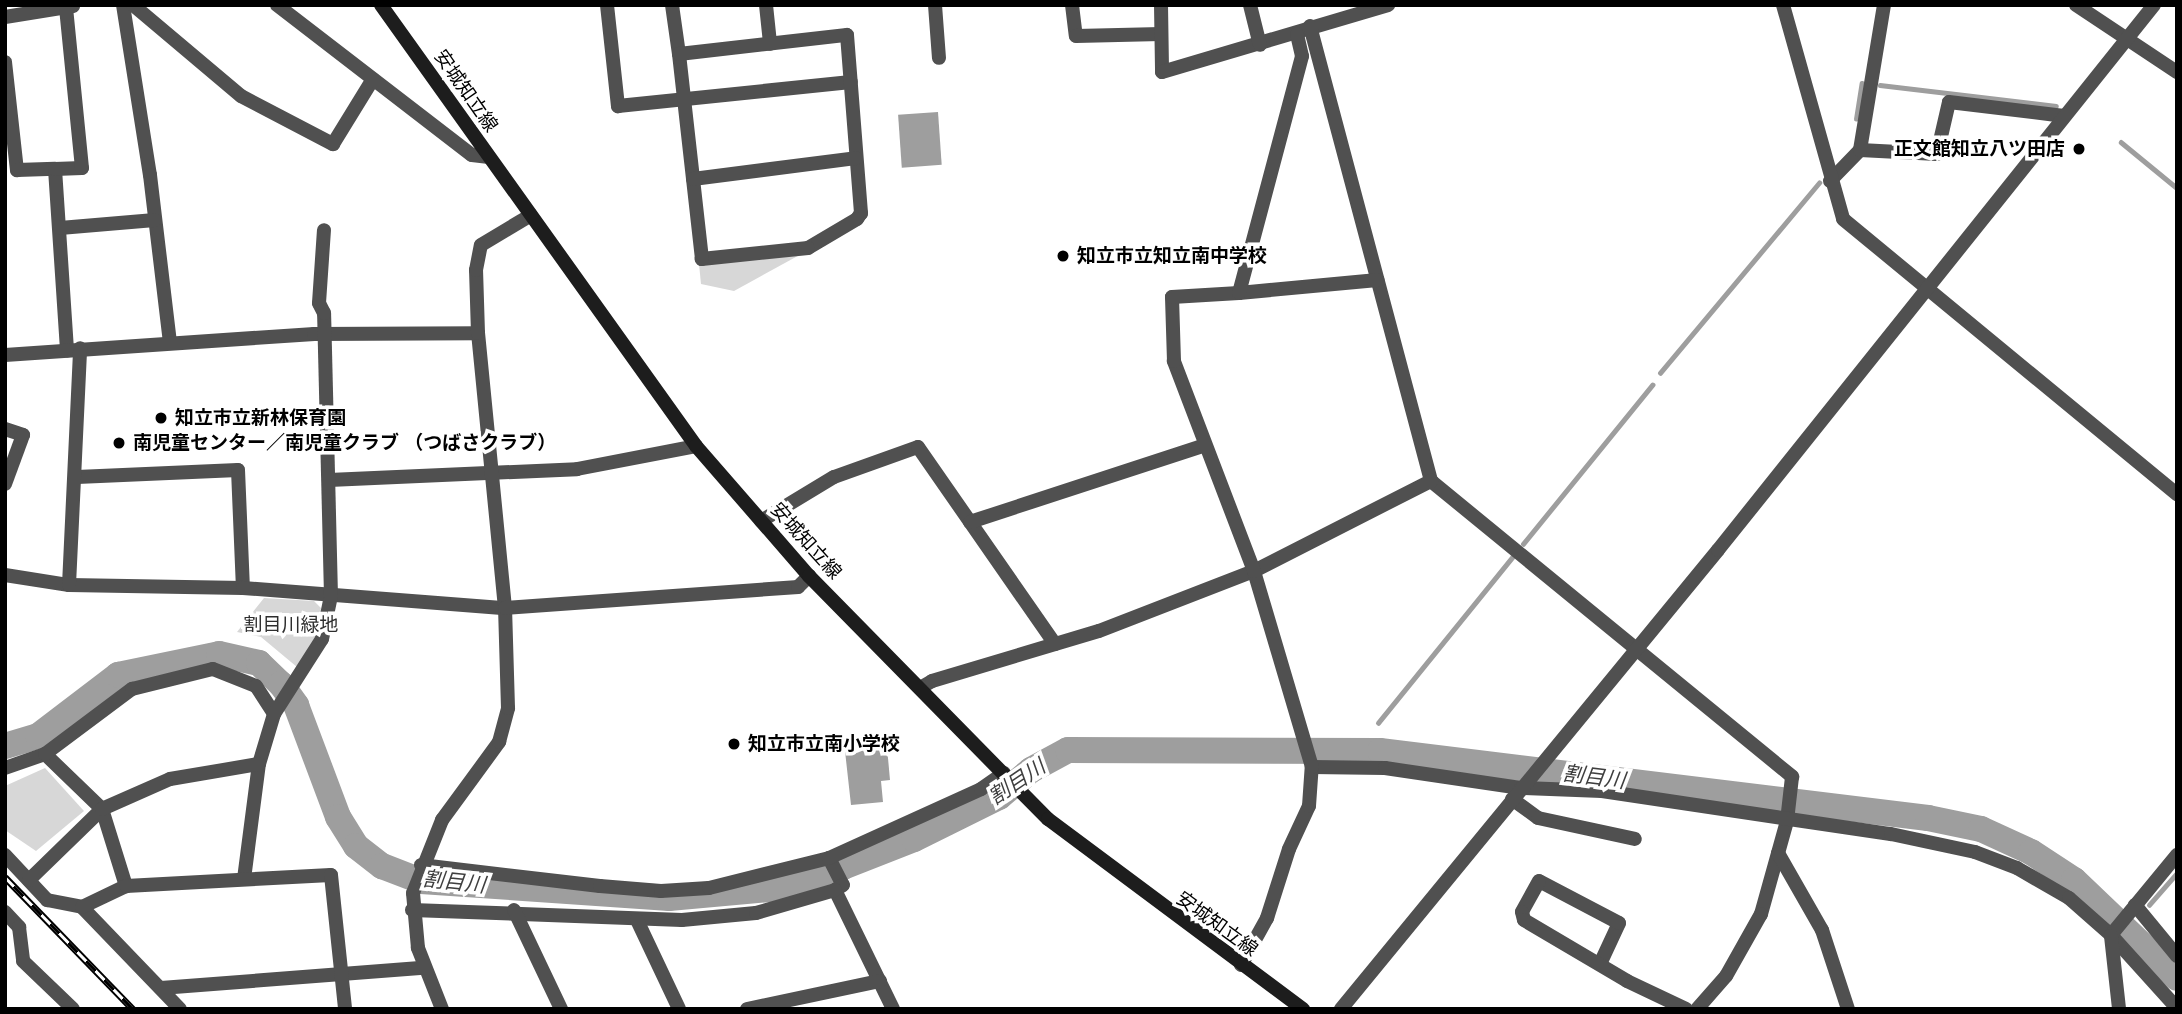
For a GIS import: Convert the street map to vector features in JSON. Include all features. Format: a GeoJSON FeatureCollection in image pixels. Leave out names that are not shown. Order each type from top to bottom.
{"type":"FeatureCollection","features":[{"type":"Feature","properties":{"kind":"main road","name":"安城知立線"},"geometry":{"type":"LineString","coordinates":[[382,5],[695,446],[810,576],[1048,819],[1303,1009]]}},
{"type":"Feature","properties":{"kind":"street"},"geometry":{"type":"LineString","coordinates":[[123,5],[170,343]]}},
{"type":"Feature","properties":{"kind":"street"},"geometry":{"type":"LineString","coordinates":[[133,5],[241,96],[333,144],[373,79]]}},
{"type":"Feature","properties":{"kind":"street"},"geometry":{"type":"LineString","coordinates":[[277,5],[472,155],[489,156]]}},
{"type":"Feature","properties":{"kind":"street"},"geometry":{"type":"LineString","coordinates":[[607,5],[618,106],[684,102],[851,82]]}},
{"type":"Feature","properties":{"kind":"street"},"geometry":{"type":"LineString","coordinates":[[672,5],[702,259],[808,248],[861,213],[847,35],[678,54]]}},
{"type":"Feature","properties":{"kind":"street"},"geometry":{"type":"LineString","coordinates":[[766,5],[770,44]]}},
{"type":"Feature","properties":{"kind":"street"},"geometry":{"type":"LineString","coordinates":[[935,5],[939,58]]}},
{"type":"Feature","properties":{"kind":"street"},"geometry":{"type":"LineString","coordinates":[[1072,5],[1076,36],[1161,34]]}},
{"type":"Feature","properties":{"kind":"street"},"geometry":{"type":"LineString","coordinates":[[1161,5],[1162,72],[1297,35],[1310,26],[1388,5]]}},
{"type":"Feature","properties":{"kind":"street"},"geometry":{"type":"LineString","coordinates":[[1250,5],[1260,45]]}},
{"type":"Feature","properties":{"kind":"street"},"geometry":{"type":"LineString","coordinates":[[1783,5],[1843,219],[2177,494]]}},
{"type":"Feature","properties":{"kind":"street"},"geometry":{"type":"LineString","coordinates":[[1830,180],[1860,150],[1884,5]]}},
{"type":"Feature","properties":{"kind":"street"},"geometry":{"type":"LineString","coordinates":[[2076,5],[2177,72]]}},
{"type":"Feature","properties":{"kind":"street"},"geometry":{"type":"LineString","coordinates":[[1341,1009],[1634,646],[1718,550],[2154,5]]}},
{"type":"Feature","properties":{"kind":"street"},"geometry":{"type":"LineString","coordinates":[[5,17],[29,9],[71,6],[82,168],[17,170],[5,62]]}},
{"type":"Feature","properties":{"kind":"street"},"geometry":{"type":"LineString","coordinates":[[1310,26],[1431,481],[1784,767],[1792,777],[1778,853],[1752,934],[1726,976],[1697,1009]]}},
{"type":"Feature","properties":{"kind":"street"},"geometry":{"type":"LineString","coordinates":[[1239,293],[1302,56],[1297,35]]}},
{"type":"Feature","properties":{"kind":"street"},"geometry":{"type":"LineString","coordinates":[[1860,150],[1937,154],[1949,102],[2064,116]]}},
{"type":"Feature","properties":{"kind":"street"},"geometry":{"type":"LineString","coordinates":[[693,179],[856,158]]}},
{"type":"Feature","properties":{"kind":"street"},"geometry":{"type":"LineString","coordinates":[[55,169],[73,349],[77,477],[69,585]]}},
{"type":"Feature","properties":{"kind":"street"},"geometry":{"type":"LineString","coordinates":[[442,1009],[423,968],[412,910],[413,892],[419,868],[442,820],[499,742],[508,708],[505,608],[478,332],[476,270],[481,245],[531,215]]}},
{"type":"Feature","properties":{"kind":"street"},"geometry":{"type":"LineString","coordinates":[[60,228],[155,220]]}},
{"type":"Feature","properties":{"kind":"street"},"geometry":{"type":"LineString","coordinates":[[244,879],[259,764],[277,710],[322,639],[331,596],[322,337],[324,313],[319,303],[324,230]]}},
{"type":"Feature","properties":{"kind":"street"},"geometry":{"type":"LineString","coordinates":[[1241,965],[1267,918],[1289,849],[1309,806],[1312,767],[1306,736],[1254,571],[1174,360],[1172,297],[1377,280]]}},
{"type":"Feature","properties":{"kind":"street"},"geometry":{"type":"LineString","coordinates":[[5,355],[170,343],[478,332]]}},
{"type":"Feature","properties":{"kind":"street"},"geometry":{"type":"LineString","coordinates":[[5,429],[23,435],[5,484]]}},
{"type":"Feature","properties":{"kind":"street"},"geometry":{"type":"LineString","coordinates":[[970,522],[1205,445]]}},
{"type":"Feature","properties":{"kind":"street"},"geometry":{"type":"LineString","coordinates":[[329,481],[491,471],[577,469],[695,446]]}},
{"type":"Feature","properties":{"kind":"street"},"geometry":{"type":"LineString","coordinates":[[761,521],[834,477],[918,447],[1055,644]]}},
{"type":"Feature","properties":{"kind":"street"},"geometry":{"type":"LineString","coordinates":[[77,477],[237,470],[243,588]]}},
{"type":"Feature","properties":{"kind":"street"},"geometry":{"type":"LineString","coordinates":[[920,688],[1055,644],[1254,571],[1431,481]]}},
{"type":"Feature","properties":{"kind":"street"},"geometry":{"type":"LineString","coordinates":[[5,575],[69,585],[243,588],[505,608],[798,587],[810,576]]}},
{"type":"Feature","properties":{"kind":"street"},"geometry":{"type":"LineString","coordinates":[[5,768],[45,754],[132,689],[213,669],[256,686],[277,710]]}},
{"type":"Feature","properties":{"kind":"street"},"geometry":{"type":"LineString","coordinates":[[45,754],[102,809],[127,886]]}},
{"type":"Feature","properties":{"kind":"street"},"geometry":{"type":"LineString","coordinates":[[29,880],[102,809],[170,779],[259,764]]}},
{"type":"Feature","properties":{"kind":"street"},"geometry":{"type":"LineString","coordinates":[[1312,767],[1385,768],[1516,793],[1602,791],[1925,840],[1997,859],[2070,898],[2110,935],[2177,1008]]}},
{"type":"Feature","properties":{"kind":"street"},"geometry":{"type":"LineString","coordinates":[[419,868],[661,891],[747,882],[829,858],[982,789],[1004,773]]}},
{"type":"Feature","properties":{"kind":"street"},"geometry":{"type":"LineString","coordinates":[[1516,793],[1538,818],[1635,839]]}},
{"type":"Feature","properties":{"kind":"street"},"geometry":{"type":"LineString","coordinates":[[1778,853],[1822,930],[1848,1009]]}},
{"type":"Feature","properties":{"kind":"street"},"geometry":{"type":"LineString","coordinates":[[5,855],[47,900],[82,907],[180,1009]]}},
{"type":"Feature","properties":{"kind":"street"},"geometry":{"type":"LineString","coordinates":[[2119,1009],[2110,935],[2177,855]]}},
{"type":"Feature","properties":{"kind":"street"},"geometry":{"type":"LineString","coordinates":[[829,858],[839,887],[893,1009]]}},
{"type":"Feature","properties":{"kind":"street"},"geometry":{"type":"LineString","coordinates":[[82,907],[127,886],[331,875],[339,975],[345,1009]]}},
{"type":"Feature","properties":{"kind":"street"},"geometry":{"type":"LineString","coordinates":[[1600,964],[1619,923],[1539,881],[1522,912],[1524,920],[1600,964],[1686,1009]]}},
{"type":"Feature","properties":{"kind":"street"},"geometry":{"type":"LineString","coordinates":[[412,910],[514,910],[637,920],[756,912],[839,887]]}},
{"type":"Feature","properties":{"kind":"street"},"geometry":{"type":"LineString","coordinates":[[2135,905],[2177,956]]}},
{"type":"Feature","properties":{"kind":"street"},"geometry":{"type":"LineString","coordinates":[[514,910],[561,1009]]}},
{"type":"Feature","properties":{"kind":"street"},"geometry":{"type":"LineString","coordinates":[[7,916],[19,927],[23,961],[73,1009]]}},
{"type":"Feature","properties":{"kind":"street"},"geometry":{"type":"LineString","coordinates":[[637,920],[679,1009]]}},
{"type":"Feature","properties":{"kind":"street"},"geometry":{"type":"LineString","coordinates":[[161,988],[423,968]]}},
{"type":"Feature","properties":{"kind":"street"},"geometry":{"type":"LineString","coordinates":[[747,1009],[880,981]]}},
{"type":"Feature","properties":{"kind":"green space"},"geometry":{"type":"Polygon","coordinates":[[[805,252],[734,291],[701,284],[699,264],[805,252]]]}},
{"type":"Feature","properties":{"kind":"green space","name":"割目川緑地"},"geometry":{"type":"Polygon","coordinates":[[[264,598],[314,601],[321,608],[315,639],[297,667],[261,637],[237,632],[264,598]]]}},
{"type":"Feature","properties":{"kind":"green space"},"geometry":{"type":"Polygon","coordinates":[[[45,768],[84,811],[36,851],[5,830],[5,786],[45,768]]]}},
{"type":"Feature","properties":{"kind":"shaded area"},"geometry":{"type":"Polygon","coordinates":[[[938,112],[942,165],[902,168],[898,115],[938,112]]]}},
{"type":"Feature","properties":{"kind":"shaded area"},"geometry":{"type":"Polygon","coordinates":[[[887,747],[890,780],[881,781],[883,802],[851,805],[845,751],[887,747]]]}},
{"type":"Feature","properties":{"kind":"waterway"},"geometry":{"type":"LineString","coordinates":[[1856,119],[1862,83]]}},
{"type":"Feature","properties":{"kind":"waterway"},"geometry":{"type":"LineString","coordinates":[[1880,85],[2056,106]]}},
{"type":"Feature","properties":{"kind":"waterway"},"geometry":{"type":"LineString","coordinates":[[2121,142],[2177,188]]}},
{"type":"Feature","properties":{"kind":"waterway"},"geometry":{"type":"LineString","coordinates":[[1660,373],[1819,183]]}},
{"type":"Feature","properties":{"kind":"waterway"},"geometry":{"type":"LineString","coordinates":[[1523,544],[1652,385]]}},
{"type":"Feature","properties":{"kind":"waterway"},"geometry":{"type":"LineString","coordinates":[[1378,723],[1513,556]]}},
{"type":"Feature","properties":{"kind":"waterway","name":"割目川"},"geometry":{"type":"LineString","coordinates":[[5,746],[38,736],[118,675],[219,654],[259,663],[281,684],[296,705],[338,817],[356,846],[382,866],[421,881],[669,898],[782,888],[843,867],[914,839],[999,797],[1031,770],[1068,750],[1380,751],[1928,818],[1981,829],[2031,852],[2074,880],[2177,978]]}},
{"type":"Feature","properties":{"kind":"waterway"},"geometry":{"type":"LineString","coordinates":[[1378,741],[1380,751]]}},
{"type":"Feature","properties":{"kind":"waterway"},"geometry":{"type":"LineString","coordinates":[[2149,905],[2177,873]]}},
{"type":"Feature","properties":{"kind":"waterway"},"geometry":{"type":"LineString","coordinates":[[2129,929],[2133,924]]}},
{"type":"Feature","properties":{"kind":"railway"},"geometry":{"type":"LineString","coordinates":[[5,877],[133,1009]]}},
{"type":"Feature","properties":{"kind":"place","name":"正文館知立八ツ田店"},"geometry":{"type":"Point","coordinates":[2079,149]}},
{"type":"Feature","properties":{"kind":"place","name":"知立市立知立南中学校"},"geometry":{"type":"Point","coordinates":[1063,256]}},
{"type":"Feature","properties":{"kind":"place","name":"知立市立新林保育園"},"geometry":{"type":"Point","coordinates":[161,418]}},
{"type":"Feature","properties":{"kind":"place","name":"南児童センター／南児童クラブ （つばさクラブ）"},"geometry":{"type":"Point","coordinates":[119,443]}},
{"type":"Feature","properties":{"kind":"place","name":"知立市立南小学校"},"geometry":{"type":"Point","coordinates":[734,744]}}]}
